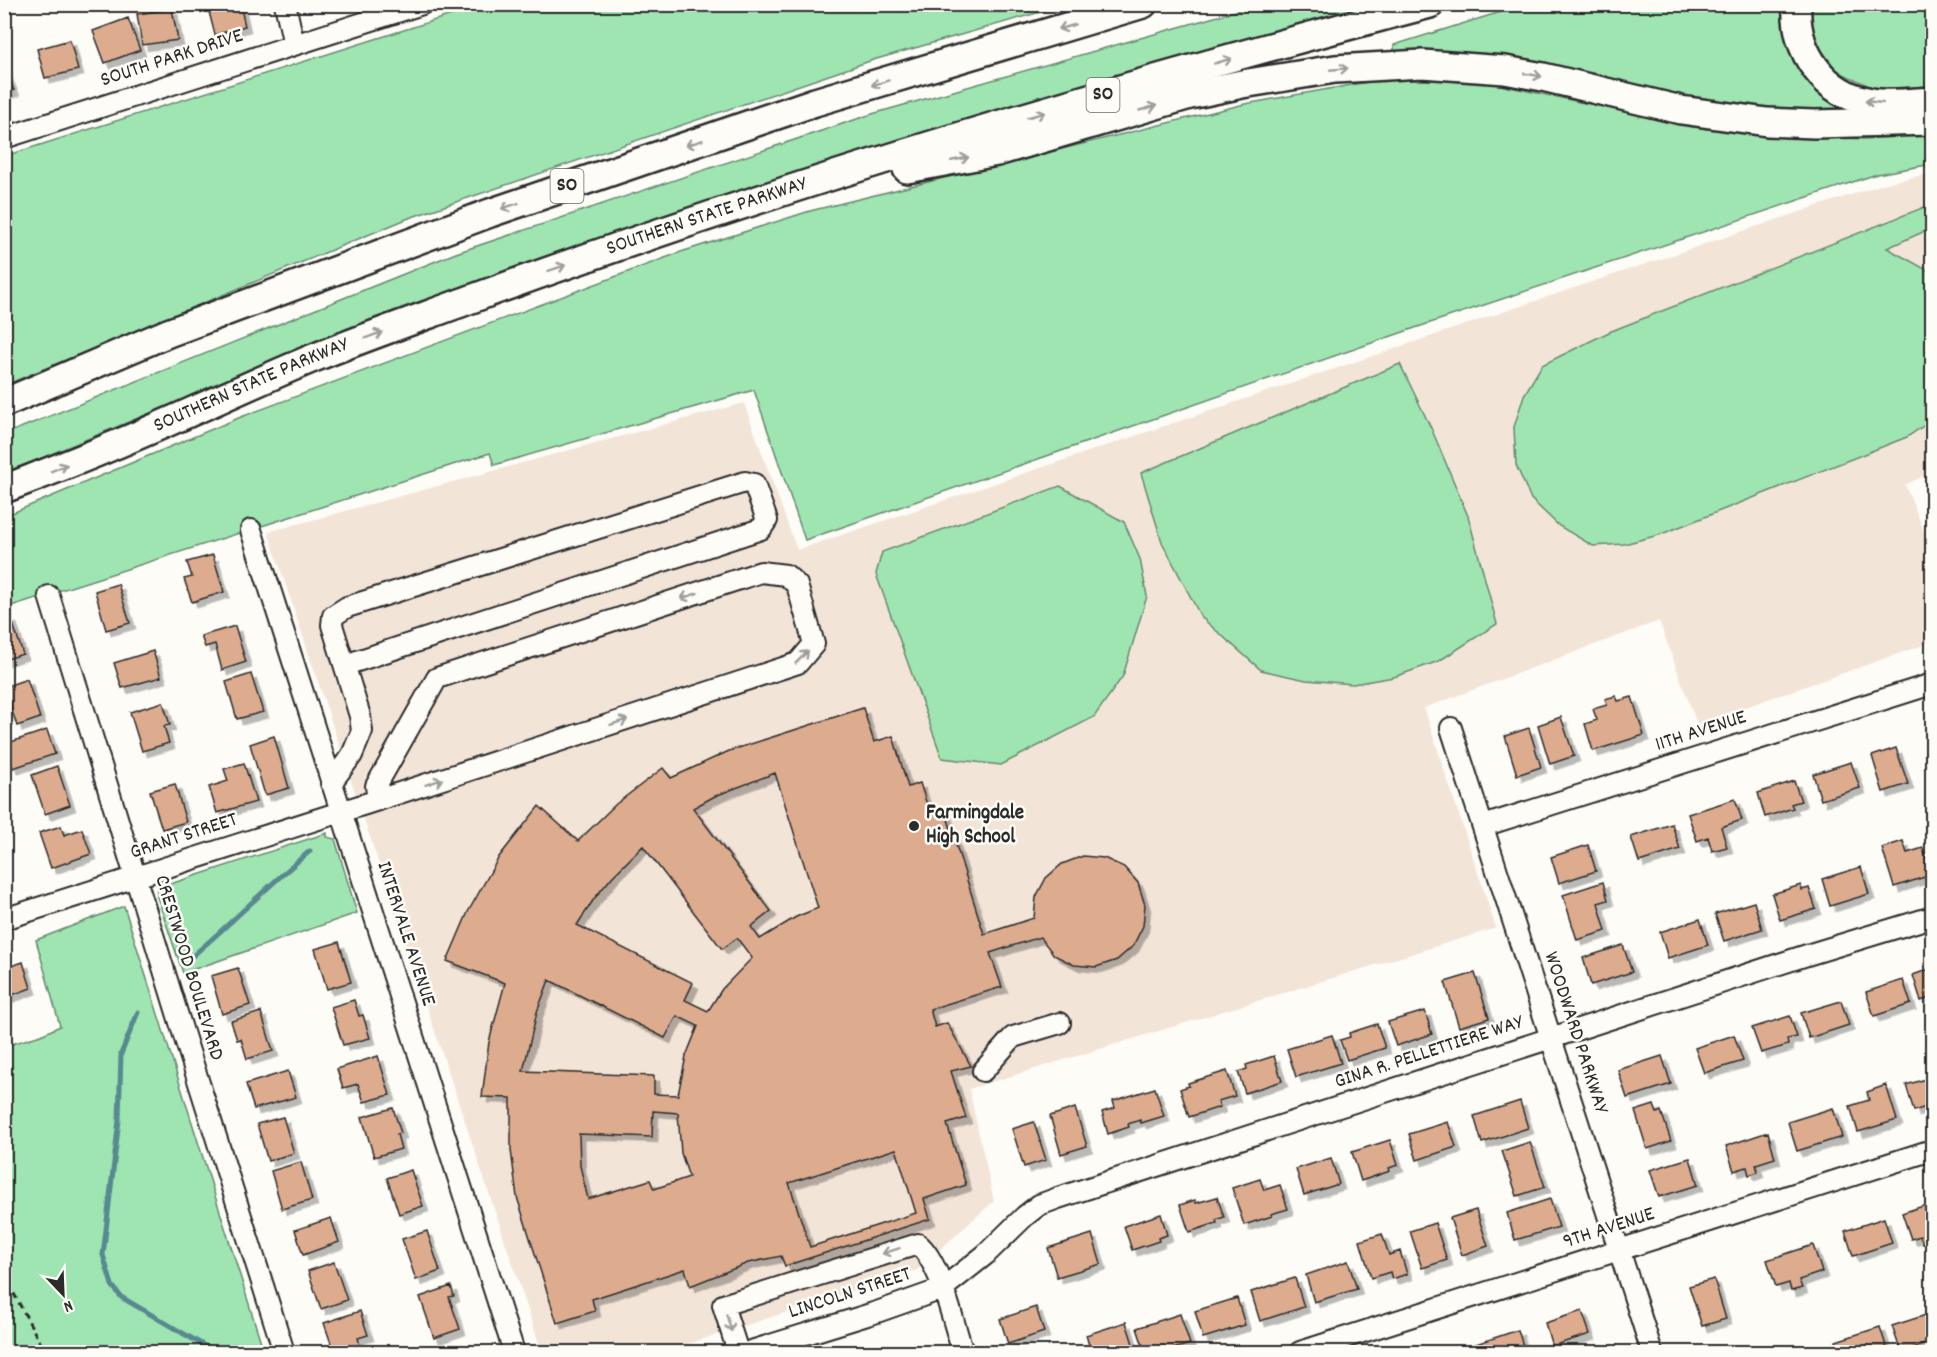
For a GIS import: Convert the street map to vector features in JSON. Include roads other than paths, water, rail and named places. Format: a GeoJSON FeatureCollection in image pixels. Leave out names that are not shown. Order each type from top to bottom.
{"type":"FeatureCollection","features":[{"type":"Feature","properties":{"kind":"highway","name":"SO"},"geometry":{"type":"LineString","coordinates":[[4,403],[178,329],[500,209],[815,102],[1143,4]]}},
{"type":"Feature","properties":{"kind":"highway","name":"SOUTHERN STATE PARKWAY"},"geometry":{"type":"LineString","coordinates":[[4,489],[109,448],[312,358],[487,293],[779,193],[1118,90],[1430,4]]}},
{"type":"Feature","properties":{"kind":"highway"},"geometry":{"type":"LineString","coordinates":[[1797,4],[1796,18],[1799,33],[1809,60],[1819,73],[1843,93],[1874,103],[1932,101]]}},
{"type":"Feature","properties":{"kind":"highway"},"geometry":{"type":"LineString","coordinates":[[779,193],[997,152],[1190,95],[1294,74],[1356,68],[1422,64],[1505,70],[1681,110],[1767,122],[1835,124],[1932,121]]}},
{"type":"Feature","properties":{"kind":"street"},"geometry":{"type":"LineString","coordinates":[[285,4],[294,45]]}},
{"type":"Feature","properties":{"kind":"street","name":"SOUTH PARK DRIVE"},"geometry":{"type":"LineString","coordinates":[[4,138],[422,4]]}},
{"type":"Feature","properties":{"kind":"street"},"geometry":{"type":"LineString","coordinates":[[331,783],[352,755],[362,731],[360,716],[332,625],[333,616],[347,607],[745,482],[754,484],[766,520],[761,529],[345,665]]}},
{"type":"Feature","properties":{"kind":"street","name":"INTERVALE AVENUE"},"geometry":{"type":"LineString","coordinates":[[251,530],[514,1353]]}},
{"type":"Feature","properties":{"kind":"street","name":"GRANT STREET"},"geometry":{"type":"LineString","coordinates":[[4,919],[378,800],[798,663],[814,644],[797,585],[786,575],[761,572],[437,678],[376,786],[378,800]]}},
{"type":"Feature","properties":{"kind":"street","name":"CRESTWOOD BOULEVARD"},"geometry":{"type":"LineString","coordinates":[[49,596],[284,1353]]}},
{"type":"Feature","properties":{"kind":"street","name":"11TH AVENUE"},"geometry":{"type":"LineString","coordinates":[[1483,826],[1932,684]]}},
{"type":"Feature","properties":{"kind":"street","name":"WOODWARD PARKWAY"},"geometry":{"type":"LineString","coordinates":[[1451,728],[1653,1353]]}},
{"type":"Feature","properties":{"kind":"street","name":"GINA R. PELLETTIERE WAY"},"geometry":{"type":"LineString","coordinates":[[962,1273],[1039,1205],[1058,1198],[1807,955],[1932,917]]}},
{"type":"Feature","properties":{"kind":"street"},"geometry":{"type":"LineString","coordinates":[[984,1071],[1013,1037],[1060,1023]]}},
{"type":"Feature","properties":{"kind":"street","name":"9TH AVENUE"},"geometry":{"type":"LineString","coordinates":[[1300,1353],[1932,1150]]}},
{"type":"Feature","properties":{"kind":"street"},"geometry":{"type":"LineString","coordinates":[[738,1353],[723,1305],[918,1244],[927,1251],[937,1271],[963,1353]]}},
{"type":"Feature","properties":{"kind":"street","name":"LINCOLN STREET"},"geometry":{"type":"LineString","coordinates":[[748,1353],[877,1312],[942,1288],[962,1273]]}},
{"type":"Feature","properties":{"kind":"waterway"},"geometry":{"type":"LineString","coordinates":[[190,958],[310,851]]}},
{"type":"Feature","properties":{"kind":"waterway"},"geometry":{"type":"LineString","coordinates":[[138,1012],[121,1054],[119,1120],[103,1255],[112,1285],[121,1297],[215,1352]]}},
{"type":"Feature","properties":{"kind":"place","name":"Farmingdale High School"},"geometry":{"type":"Point","coordinates":[914,826]}}]}
